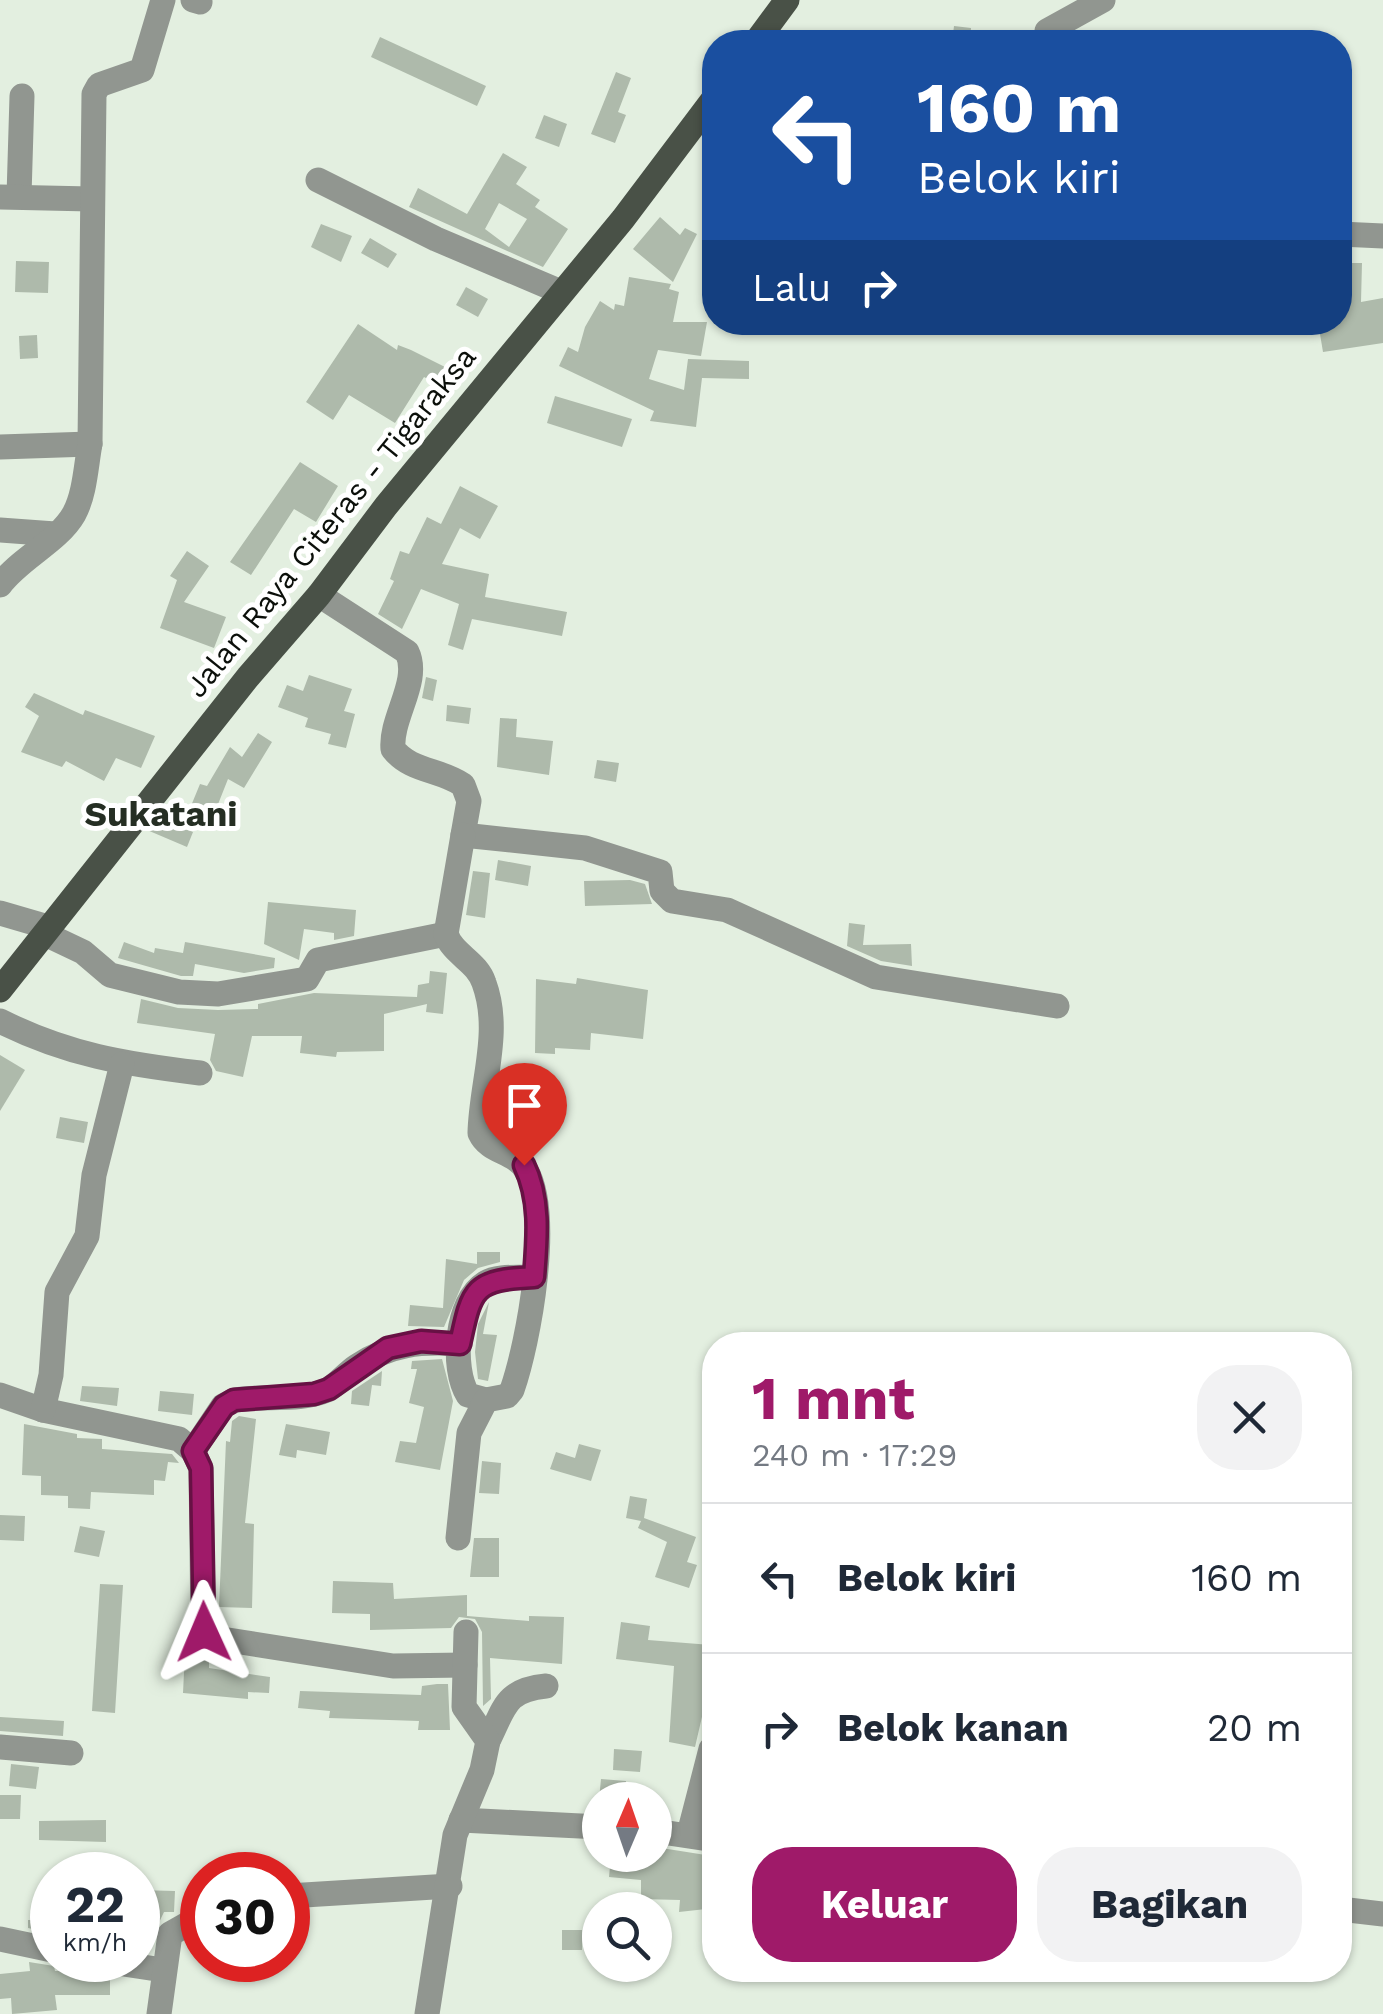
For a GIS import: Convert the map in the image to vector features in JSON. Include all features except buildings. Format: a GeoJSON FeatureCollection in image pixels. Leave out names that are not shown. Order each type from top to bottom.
{"type":"FeatureCollection","features":[{"type":"Feature","properties":{"kind":"main road"},"geometry":{"type":"LineString","coordinates":[[765,30],[786,0]]}},
{"type":"Feature","properties":{"kind":"main road","name":"Jalan Raya Citeras - Tigaraksa"},"geometry":{"type":"LineString","coordinates":[[0,990],[702,113]]}},
{"type":"Feature","properties":{"kind":"street"},"geometry":{"type":"LineString","coordinates":[[0,585],[15,564],[74,514],[90,444],[94,94],[99,85],[142,70],[163,0]]}},
{"type":"Feature","properties":{"kind":"street"},"geometry":{"type":"LineString","coordinates":[[1049,30],[1102,0]]}},
{"type":"Feature","properties":{"kind":"street"},"geometry":{"type":"LineString","coordinates":[[22,96],[9,197],[90,199]]}},
{"type":"Feature","properties":{"kind":"street"},"geometry":{"type":"LineString","coordinates":[[318,180],[436,239],[561,292]]}},
{"type":"Feature","properties":{"kind":"street"},"geometry":{"type":"LineString","coordinates":[[1352,235],[1383,236]]}},
{"type":"Feature","properties":{"kind":"street"},"geometry":{"type":"LineString","coordinates":[[0,447],[90,444]]}},
{"type":"Feature","properties":{"kind":"street"},"geometry":{"type":"LineString","coordinates":[[0,530],[55,534]]}},
{"type":"Feature","properties":{"kind":"street"},"geometry":{"type":"LineString","coordinates":[[319,595],[407,652],[411,666],[393,749],[413,766],[444,774],[463,785],[468,802],[446,934],[455,950],[478,968],[486,987],[492,1026],[480,1133],[483,1141],[524,1165],[534,1185],[537,1241],[534,1277],[512,1390],[507,1396],[486,1400],[468,1395],[460,1383],[460,1344],[469,1301],[482,1284],[493,1279],[534,1277]]}},
{"type":"Feature","properties":{"kind":"street"},"geometry":{"type":"LineString","coordinates":[[463,834],[616,855],[660,872],[662,891],[672,902],[727,910],[876,977],[1057,1006]]}},
{"type":"Feature","properties":{"kind":"street"},"geometry":{"type":"LineString","coordinates":[[0,912],[46,930],[83,952],[96,967],[126,982],[179,992],[218,994],[307,978],[318,960],[446,934]]}},
{"type":"Feature","properties":{"kind":"street"},"geometry":{"type":"LineString","coordinates":[[0,1021],[48,1045],[122,1064],[200,1074]]}},
{"type":"Feature","properties":{"kind":"street"},"geometry":{"type":"LineString","coordinates":[[42,1410],[51,1374],[57,1292],[87,1236],[94,1174],[122,1064]]}},
{"type":"Feature","properties":{"kind":"street"},"geometry":{"type":"LineString","coordinates":[[193,1451],[224,1406],[234,1400],[314,1394],[329,1389],[388,1348],[421,1341],[460,1344]]}},
{"type":"Feature","properties":{"kind":"street"},"geometry":{"type":"LineString","coordinates":[[0,1395],[42,1410],[180,1438],[193,1451],[201,1468],[203,1626],[208,1637],[393,1666],[465,1665]]}},
{"type":"Feature","properties":{"kind":"street"},"geometry":{"type":"LineString","coordinates":[[458,1538],[469,1433],[486,1400]]}},
{"type":"Feature","properties":{"kind":"street"},"geometry":{"type":"LineString","coordinates":[[466,1632],[464,1707],[488,1741]]}},
{"type":"Feature","properties":{"kind":"street"},"geometry":{"type":"LineString","coordinates":[[427,2014],[461,1820],[488,1741],[511,1696],[522,1688],[546,1686]]}},
{"type":"Feature","properties":{"kind":"street"},"geometry":{"type":"LineString","coordinates":[[0,1747],[71,1753]]}},
{"type":"Feature","properties":{"kind":"street"},"geometry":{"type":"LineString","coordinates":[[688,1834],[702,1782]]}},
{"type":"Feature","properties":{"kind":"street"},"geometry":{"type":"LineString","coordinates":[[461,1820],[582,1826]]}},
{"type":"Feature","properties":{"kind":"street"},"geometry":{"type":"LineString","coordinates":[[672,1833],[702,1837]]}},
{"type":"Feature","properties":{"kind":"street"},"geometry":{"type":"LineString","coordinates":[[310,1895],[450,1886]]}},
{"type":"Feature","properties":{"kind":"street"},"geometry":{"type":"LineString","coordinates":[[1352,1910],[1383,1914]]}},
{"type":"Feature","properties":{"kind":"street"},"geometry":{"type":"LineString","coordinates":[[159,2014],[170,1934],[180,1928]]}},
{"type":"Feature","properties":{"kind":"street"},"geometry":{"type":"LineString","coordinates":[[0,1939],[30,1945]]}},
{"type":"Feature","properties":{"kind":"district","name":"Sukatani"},"geometry":{"type":"Point","coordinates":[161,814]}},
{"type":"Feature","properties":{"kind":"route"},"geometry":{"type":"LineString","coordinates":[[204,1632],[204,1515],[201,1468],[193,1451],[224,1406],[234,1400],[314,1394],[329,1389],[353,1368],[388,1348],[421,1341],[460,1344],[469,1301],[482,1284],[493,1279],[534,1277],[534,1185],[524,1165]]}}]}
